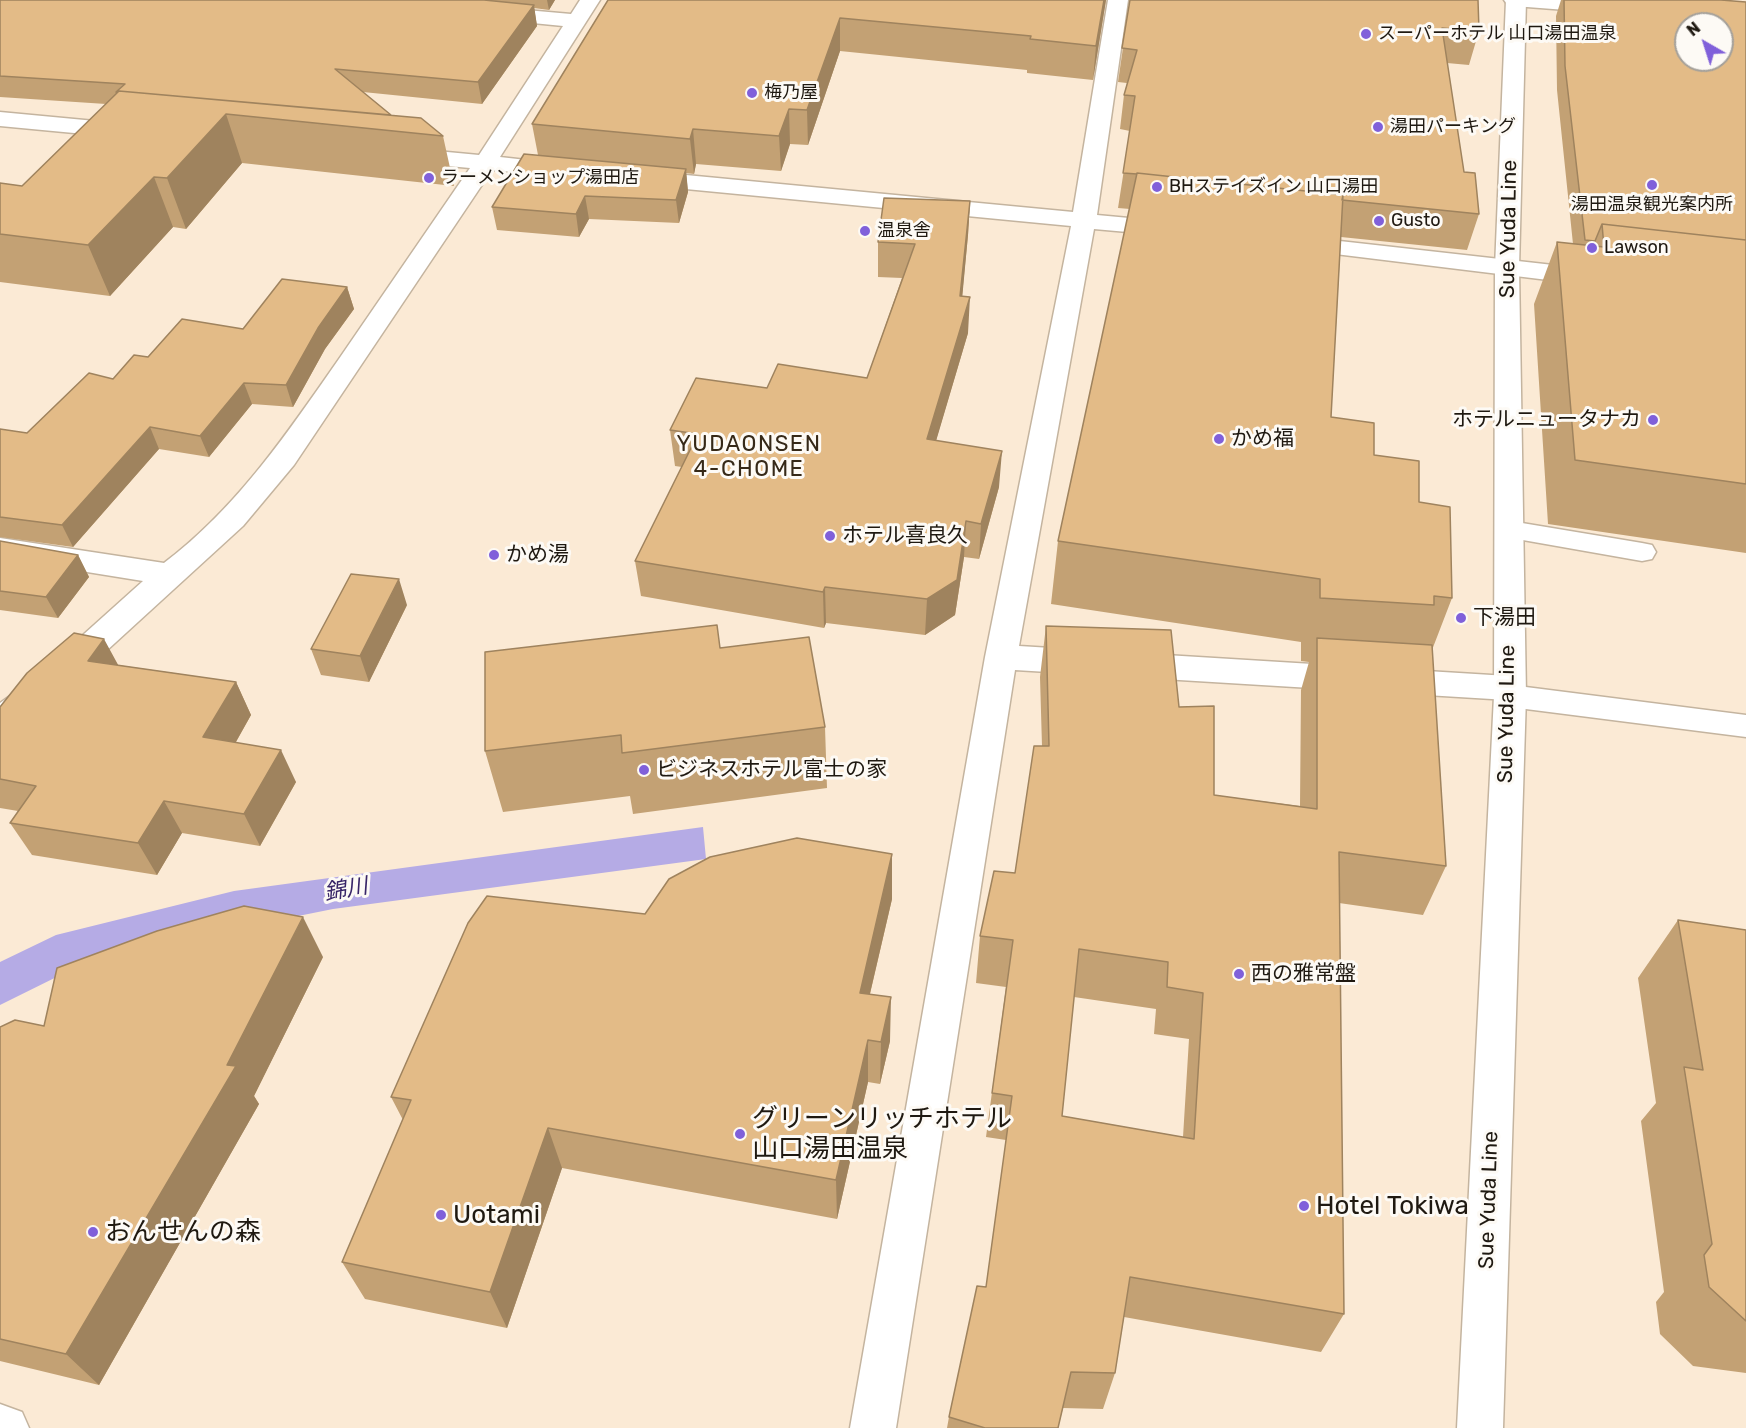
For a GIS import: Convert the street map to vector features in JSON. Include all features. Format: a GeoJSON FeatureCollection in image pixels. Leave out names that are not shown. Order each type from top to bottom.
{"type":"FeatureCollection","features":[{"type":"Feature","properties":{"kind":"street"},"geometry":{"type":"LineString","coordinates":[[0,720],[46,687],[169,574],[202,549],[233,519],[285,459],[486,163],[590,0]]}},
{"type":"Feature","properties":{"kind":"street"},"geometry":{"type":"LineString","coordinates":[[873,1428],[1001,657],[1084,219],[1118,0]]}},
{"type":"Feature","properties":{"kind":"street"},"geometry":{"type":"LineString","coordinates":[[1515,0],[1621,8]]}},
{"type":"Feature","properties":{"kind":"street","name":"Sue Yuda Line"},"geometry":{"type":"LineString","coordinates":[[1480,1428],[1509,692],[1508,268],[1515,0]]}},
{"type":"Feature","properties":{"kind":"street"},"geometry":{"type":"LineString","coordinates":[[474,11],[577,21]]}},
{"type":"Feature","properties":{"kind":"street"},"geometry":{"type":"LineString","coordinates":[[0,119],[154,133]]}},
{"type":"Feature","properties":{"kind":"street"},"geometry":{"type":"LineString","coordinates":[[379,153],[590,172]]}},
{"type":"Feature","properties":{"kind":"street"},"geometry":{"type":"LineString","coordinates":[[625,176],[1190,231]]}},
{"type":"Feature","properties":{"kind":"street"},"geometry":{"type":"LineString","coordinates":[[1272,241],[1610,279]]}},
{"type":"Feature","properties":{"kind":"street"},"geometry":{"type":"LineString","coordinates":[[0,548],[169,574]]}},
{"type":"Feature","properties":{"kind":"street"},"geometry":{"type":"LineString","coordinates":[[1001,657],[1509,692]]}},
{"type":"Feature","properties":{"kind":"street"},"geometry":{"type":"LineString","coordinates":[[0,1427],[6,1428]]}},
{"type":"Feature","properties":{"kind":"lane"},"geometry":{"type":"LineString","coordinates":[[1510,530],[1642,552]]}},
{"type":"Feature","properties":{"kind":"lane"},"geometry":{"type":"LineString","coordinates":[[1509,692],[1746,726]]}},
{"type":"Feature","properties":{"kind":"water","name":"錦川"},"geometry":{"type":"Polygon","coordinates":[[[703,827],[706,859],[333,909],[99,956],[0,1005],[0,962],[56,935],[234,891],[703,827]]]}},
{"type":"Feature","properties":{"kind":"building"},"geometry":{"type":"Polygon","coordinates":[[[0,0],[484,0],[534,5],[478,82],[335,69],[391,115],[116,92],[125,84],[0,76],[0,0]]]}},
{"type":"Feature","properties":{"kind":"building"},"geometry":{"type":"Polygon","coordinates":[[[608,0],[1104,0],[1096,46],[1030,39],[1031,36],[840,18],[807,110],[789,109],[779,136],[693,129],[690,139],[532,124],[608,0]]]}},
{"type":"Feature","properties":{"kind":"building"},"geometry":{"type":"Polygon","coordinates":[[[1130,0],[1478,0],[1479,31],[1442,28],[1464,172],[1475,173],[1479,214],[1342,200],[1343,195],[1123,173],[1135,96],[1124,95],[1137,50],[1122,48],[1130,0]]]}},
{"type":"Feature","properties":{"kind":"building"},"geometry":{"type":"Polygon","coordinates":[[[1564,0],[1746,2],[1746,240],[1602,224],[1595,241],[1585,240],[1565,66],[1564,0]]]}},
{"type":"Feature","properties":{"kind":"building"},"geometry":{"type":"Polygon","coordinates":[[[119,91],[421,118],[443,136],[226,114],[167,178],[154,177],[88,245],[0,234],[0,183],[22,186],[119,91]]]}},
{"type":"Feature","properties":{"kind":"building"},"geometry":{"type":"Polygon","coordinates":[[[524,154],[686,169],[676,200],[585,196],[576,214],[492,207],[524,154]]]}},
{"type":"Feature","properties":{"kind":"building"},"geometry":{"type":"Polygon","coordinates":[[[1137,173],[1343,195],[1331,417],[1374,423],[1374,455],[1419,461],[1419,502],[1450,507],[1452,598],[1434,596],[1434,605],[1320,598],[1320,579],[1058,541],[1137,173]]]}},
{"type":"Feature","properties":{"kind":"building"},"geometry":{"type":"Polygon","coordinates":[[[884,198],[970,201],[960,296],[970,297],[927,439],[1002,451],[981,524],[966,521],[957,580],[927,599],[825,587],[823,592],[635,561],[698,434],[670,430],[696,378],[767,388],[778,364],[867,378],[915,244],[878,242],[884,198]]]}},
{"type":"Feature","properties":{"kind":"building"},"geometry":{"type":"Polygon","coordinates":[[[1602,224],[1746,240],[1746,484],[1575,460],[1557,242],[1604,247],[1602,224]]]}},
{"type":"Feature","properties":{"kind":"building"},"geometry":{"type":"Polygon","coordinates":[[[282,279],[347,287],[318,328],[286,385],[244,383],[200,436],[150,427],[62,525],[0,517],[0,429],[27,433],[89,373],[113,379],[134,355],[148,357],[182,319],[243,329],[282,279]]]}},
{"type":"Feature","properties":{"kind":"building"},"geometry":{"type":"Polygon","coordinates":[[[0,541],[78,555],[46,597],[0,591],[0,541]]]}},
{"type":"Feature","properties":{"kind":"building"},"geometry":{"type":"Polygon","coordinates":[[[351,574],[399,579],[360,656],[311,649],[351,574]]]}},
{"type":"Feature","properties":{"kind":"building"},"geometry":{"type":"Polygon","coordinates":[[[717,625],[720,648],[809,637],[825,727],[622,753],[621,735],[485,751],[485,652],[717,625]]]}},
{"type":"Feature","properties":{"kind":"building"},"geometry":{"type":"Polygon","coordinates":[[[1046,626],[1171,630],[1179,707],[1214,706],[1214,795],[1317,809],[1317,638],[1432,645],[1446,866],[1339,852],[1344,1314],[1130,1277],[1115,1373],[1071,1372],[1058,1428],[985,1428],[949,1417],[977,1286],[986,1287],[1012,1096],[992,1093],[1013,940],[980,936],[994,871],[1015,873],[1034,746],[1049,746],[1046,626]],[[1079,949],[1062,1116],[1194,1139],[1203,993],[1167,987],[1168,962],[1079,949]]]}},
{"type":"Feature","properties":{"kind":"building"},"geometry":{"type":"Polygon","coordinates":[[[74,633],[104,639],[88,661],[236,682],[203,737],[281,750],[244,814],[164,801],[138,843],[10,823],[36,786],[0,779],[0,707],[27,673],[74,633]]]}},
{"type":"Feature","properties":{"kind":"building"},"geometry":{"type":"Polygon","coordinates":[[[797,838],[892,854],[860,993],[891,997],[881,1042],[868,1040],[836,1180],[548,1128],[490,1292],[342,1262],[411,1100],[391,1097],[468,923],[487,896],[645,914],[669,879],[710,857],[797,838]]]}},
{"type":"Feature","properties":{"kind":"building"},"geometry":{"type":"Polygon","coordinates":[[[244,906],[303,917],[227,1065],[236,1066],[66,1354],[0,1339],[0,1027],[15,1020],[44,1026],[57,968],[157,931],[244,906]]]}},
{"type":"Feature","properties":{"kind":"building"},"geometry":{"type":"Polygon","coordinates":[[[1678,920],[1746,930],[1746,1321],[1709,1287],[1704,1255],[1712,1244],[1684,1067],[1703,1070],[1678,920]]]}},
{"type":"Feature","properties":{"kind":"place","name":"スーパーホテル 山口湯田温泉"},"geometry":{"type":"Point","coordinates":[1366,34]}},
{"type":"Feature","properties":{"kind":"place","name":"梅乃屋"},"geometry":{"type":"Point","coordinates":[752,93]}},
{"type":"Feature","properties":{"kind":"place","name":"湯田パーキング"},"geometry":{"type":"Point","coordinates":[1378,127]}},
{"type":"Feature","properties":{"kind":"place","name":"ラーメンショップ湯田店"},"geometry":{"type":"Point","coordinates":[429,178]}},
{"type":"Feature","properties":{"kind":"place","name":"湯田温泉観光案内所"},"geometry":{"type":"Point","coordinates":[1652,185]}},
{"type":"Feature","properties":{"kind":"place","name":"BHステイズイン 山口湯田"},"geometry":{"type":"Point","coordinates":[1157,187]}},
{"type":"Feature","properties":{"kind":"place","name":"Gusto"},"geometry":{"type":"Point","coordinates":[1379,221]}},
{"type":"Feature","properties":{"kind":"place","name":"温泉舎"},"geometry":{"type":"Point","coordinates":[865,231]}},
{"type":"Feature","properties":{"kind":"place","name":"Lawson"},"geometry":{"type":"Point","coordinates":[1592,248]}},
{"type":"Feature","properties":{"kind":"place","name":"ホテルニュータナカ"},"geometry":{"type":"Point","coordinates":[1653,420]}},
{"type":"Feature","properties":{"kind":"place","name":"かめ福"},"geometry":{"type":"Point","coordinates":[1219,439]}},
{"type":"Feature","properties":{"kind":"place","name":"ホテル喜良久"},"geometry":{"type":"Point","coordinates":[830,536]}},
{"type":"Feature","properties":{"kind":"place","name":"かめ湯"},"geometry":{"type":"Point","coordinates":[494,555]}},
{"type":"Feature","properties":{"kind":"place","name":"下湯田"},"geometry":{"type":"Point","coordinates":[1461,618]}},
{"type":"Feature","properties":{"kind":"place","name":"ビジネスホテル富士の家"},"geometry":{"type":"Point","coordinates":[644,770]}},
{"type":"Feature","properties":{"kind":"place","name":"西の雅常盤"},"geometry":{"type":"Point","coordinates":[1239,974]}},
{"type":"Feature","properties":{"kind":"place","name":"グリーンリッチホテル 山口湯田温泉"},"geometry":{"type":"Point","coordinates":[740,1134]}},
{"type":"Feature","properties":{"kind":"place","name":"Hotel Tokiwa"},"geometry":{"type":"Point","coordinates":[1304,1206]}},
{"type":"Feature","properties":{"kind":"place","name":"Uotami"},"geometry":{"type":"Point","coordinates":[441,1215]}},
{"type":"Feature","properties":{"kind":"place","name":"おんせんの森"},"geometry":{"type":"Point","coordinates":[93,1232]}},
{"type":"Feature","properties":{"kind":"district","name":"YUDAONSEN 4-CHOME"},"geometry":{"type":"Point","coordinates":[749,458]}}]}
